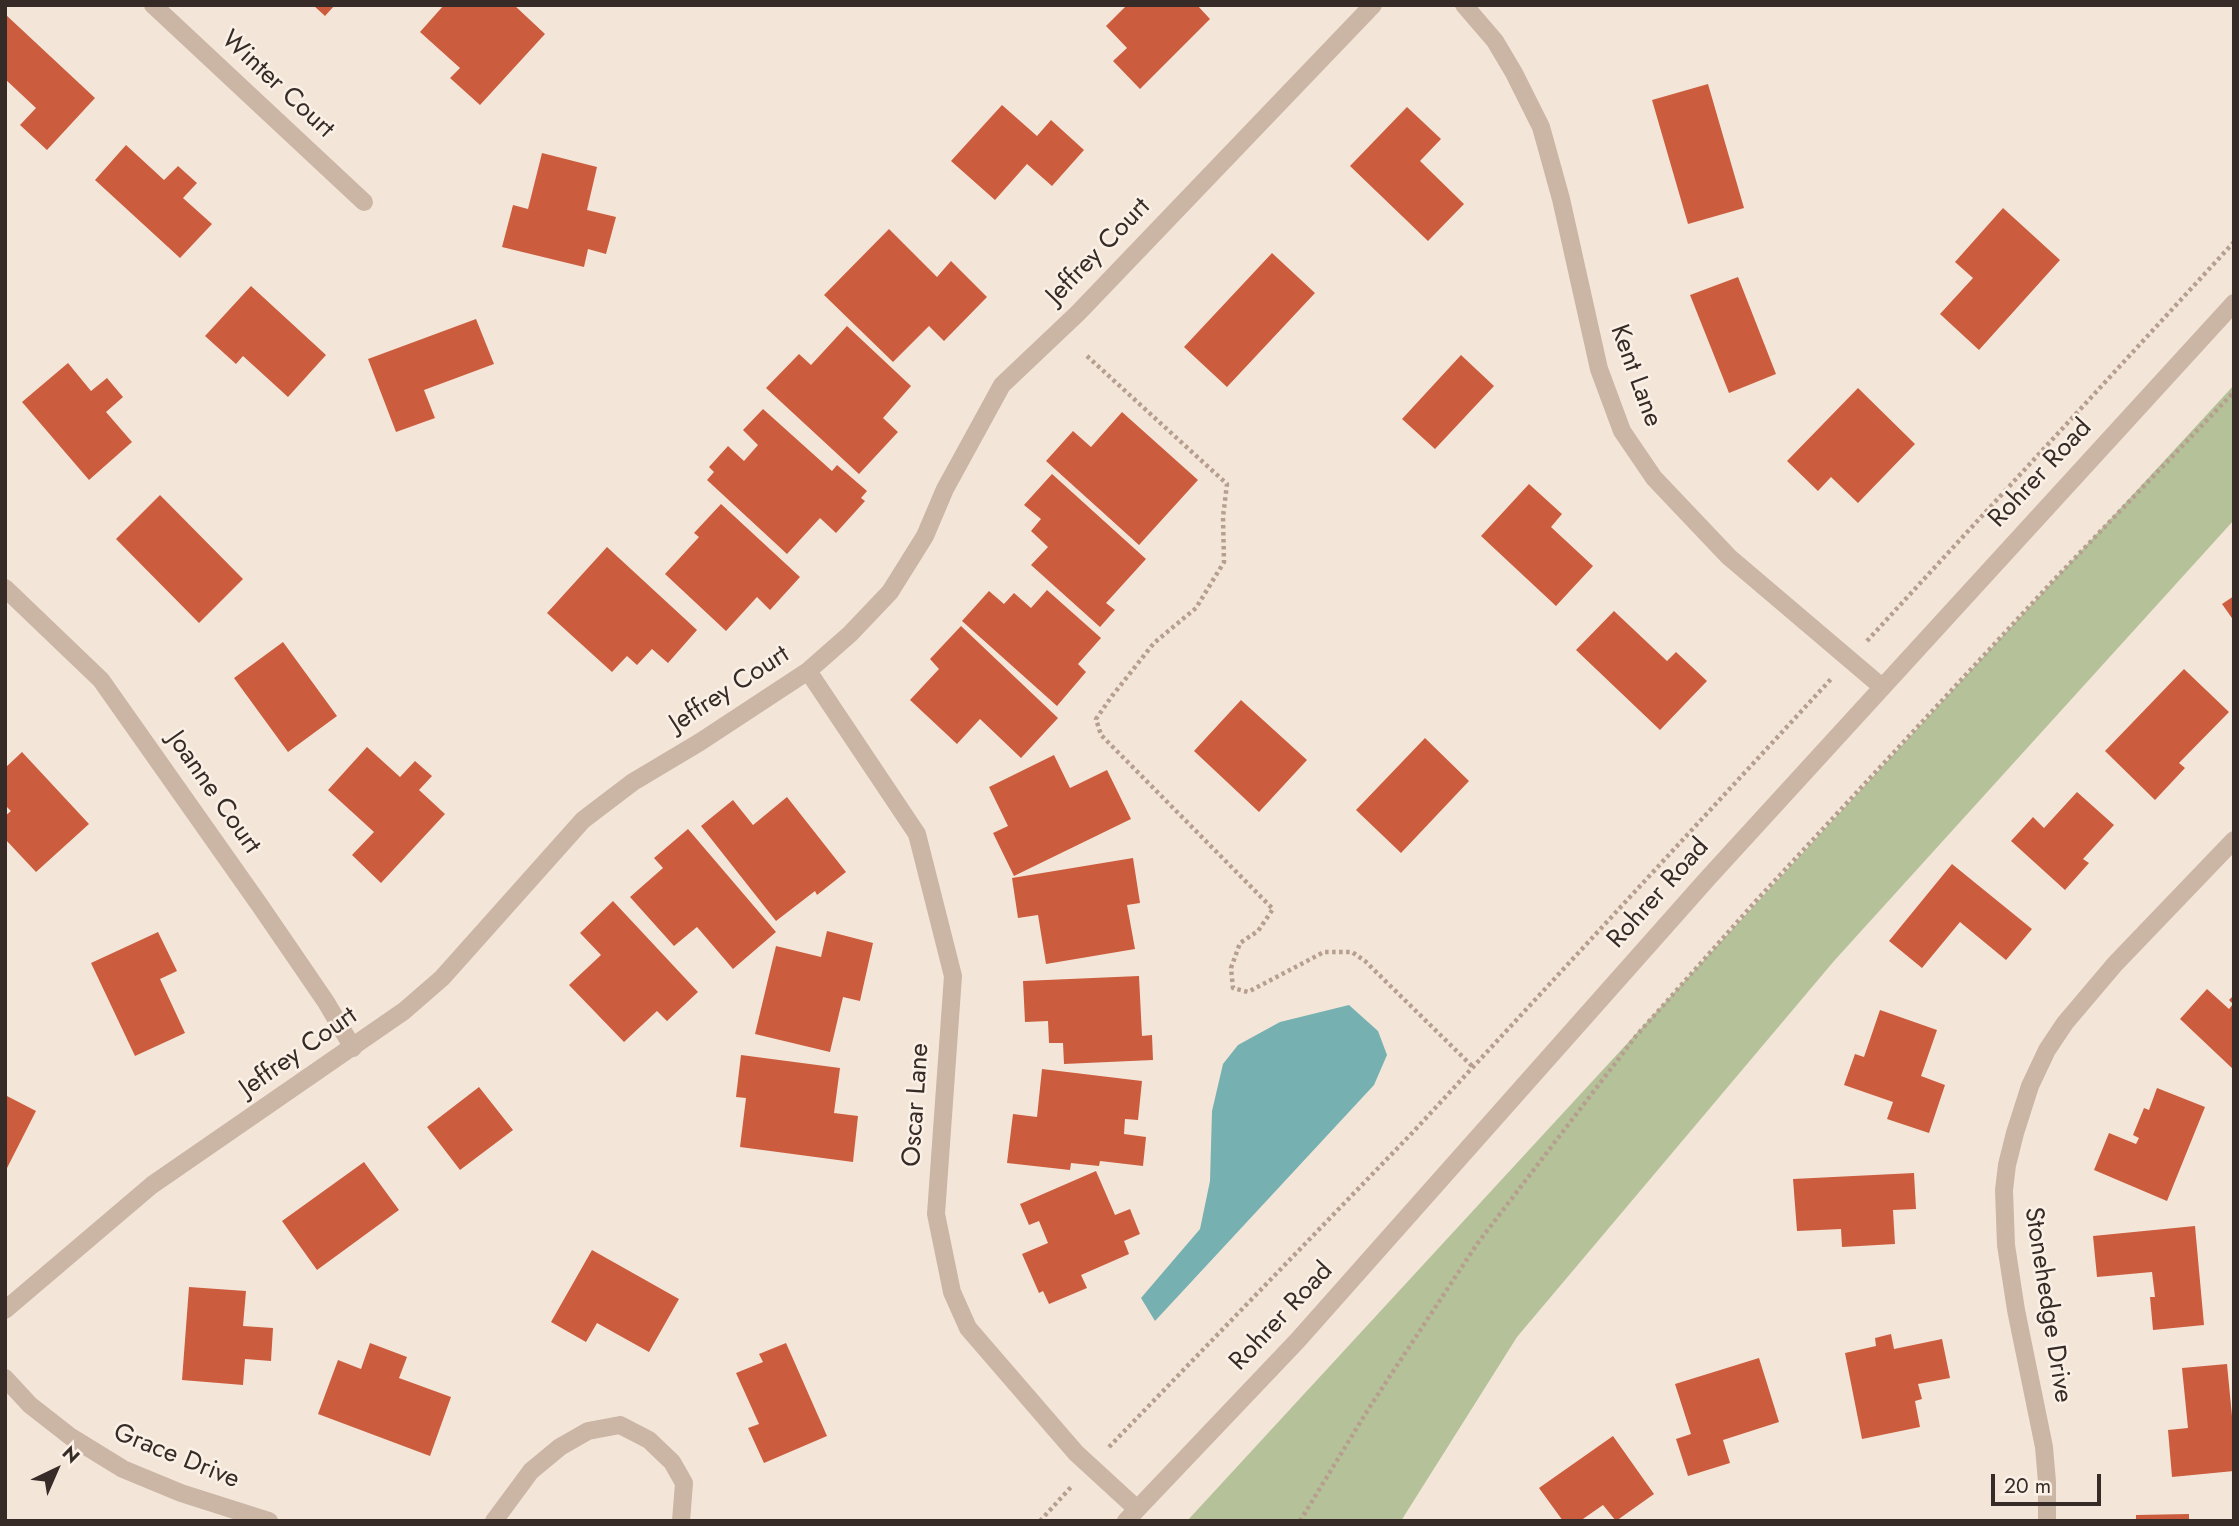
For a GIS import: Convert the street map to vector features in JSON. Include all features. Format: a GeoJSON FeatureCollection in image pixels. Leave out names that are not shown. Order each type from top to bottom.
{"type":"FeatureCollection","features":[{"type":"Feature","properties":{"kind":"street","name":"Winter Court"},"geometry":{"type":"LineString","coordinates":[[153,5],[364,202]]}},
{"type":"Feature","properties":{"kind":"street","name":"Jeffrey Court"},"geometry":{"type":"LineString","coordinates":[[5,1310],[152,1185],[404,1011],[442,978],[583,820],[633,782],[700,742],[808,671],[850,634],[890,592],[925,536],[945,489],[1002,385],[1078,313],[1373,5]]}},
{"type":"Feature","properties":{"kind":"street","name":"Kent Lane"},"geometry":{"type":"LineString","coordinates":[[1464,5],[1494,41],[1514,73],[1541,127],[1561,199],[1599,369],[1622,431],[1654,478],[1729,557],[1882,687]]}},
{"type":"Feature","properties":{"kind":"street","name":"Rohrer Road"},"geometry":{"type":"LineString","coordinates":[[1132,1515],[1298,1340],[1708,878],[2234,303]]}},
{"type":"Feature","properties":{"kind":"street","name":"Joanne Court"},"geometry":{"type":"LineString","coordinates":[[5,588],[101,680],[261,907],[354,1048]]}},
{"type":"Feature","properties":{"kind":"street","name":"Oscar Lane"},"geometry":{"type":"LineString","coordinates":[[808,671],[916,834],[953,976],[936,1214],[952,1292],[968,1328],[1132,1515]]}},
{"type":"Feature","properties":{"kind":"street","name":"Stonehedge Drive"},"geometry":{"type":"LineString","coordinates":[[2047,1521],[2044,1447],[2016,1310],[2003,1214],[2007,1166],[2015,1133],[2030,1086],[2047,1051],[2065,1023],[2115,964],[2234,840]]}},
{"type":"Feature","properties":{"kind":"street","name":"Grace Drive"},"geometry":{"type":"LineString","coordinates":[[5,1378],[30,1405],[71,1437],[123,1469],[181,1493],[269,1521]]}},
{"type":"Feature","properties":{"kind":"street"},"geometry":{"type":"LineString","coordinates":[[494,1521],[531,1471],[560,1447],[588,1431],[620,1425],[649,1440],[672,1462],[684,1483],[681,1521]]}},
{"type":"Feature","properties":{"kind":"path"},"geometry":{"type":"LineString","coordinates":[[1040,1521],[1147,1405],[1473,1067],[1352,951],[1324,952],[1248,992],[1233,988],[1231,968],[1240,943],[1258,931],[1273,909],[1101,735],[1096,719],[1154,643],[1196,608],[1224,562],[1223,517],[1227,484],[1087,356]]}},
{"type":"Feature","properties":{"kind":"path"},"geometry":{"type":"LineString","coordinates":[[1300,1521],[1369,1408],[1476,1244],[1636,1036],[1755,902],[2234,392]]}},
{"type":"Feature","properties":{"kind":"green space"},"geometry":{"type":"Polygon","coordinates":[[[2234,385],[2234,520],[1834,961],[1517,1337],[1401,1521],[1187,1521],[2234,385]]]}},
{"type":"Feature","properties":{"kind":"water"},"geometry":{"type":"Polygon","coordinates":[[[1349,1005],[1378,1031],[1387,1055],[1374,1085],[1155,1321],[1141,1298],[1200,1229],[1210,1181],[1212,1111],[1223,1064],[1238,1045],[1280,1022],[1349,1005]]]}},
{"type":"Feature","properties":{"kind":"building"},"geometry":{"type":"Polygon","coordinates":[[[313,5],[335,5],[325,16],[313,5]]]}},
{"type":"Feature","properties":{"kind":"building"},"geometry":{"type":"Polygon","coordinates":[[[444,5],[514,5],[545,34],[480,105],[450,78],[460,68],[420,32],[444,5]]]}},
{"type":"Feature","properties":{"kind":"building"},"geometry":{"type":"Polygon","coordinates":[[[1127,5],[1197,5],[1210,19],[1140,89],[1113,61],[1127,48],[1106,26],[1127,5]]]}},
{"type":"Feature","properties":{"kind":"building"},"geometry":{"type":"Polygon","coordinates":[[[5,14],[95,98],[47,150],[20,125],[36,108],[5,79],[5,14]]]}},
{"type":"Feature","properties":{"kind":"building"},"geometry":{"type":"Polygon","coordinates":[[[1708,84],[1744,208],[1688,224],[1652,100],[1708,84]]]}},
{"type":"Feature","properties":{"kind":"building"},"geometry":{"type":"Polygon","coordinates":[[[1002,105],[1037,136],[1051,120],[1084,150],[1052,186],[1027,164],[995,200],[951,161],[1002,105]]]}},
{"type":"Feature","properties":{"kind":"building"},"geometry":{"type":"Polygon","coordinates":[[[1407,107],[1441,139],[1420,161],[1464,204],[1428,241],[1350,166],[1407,107]]]}},
{"type":"Feature","properties":{"kind":"building"},"geometry":{"type":"Polygon","coordinates":[[[126,145],[164,180],[178,166],[197,183],[183,198],[212,224],[180,258],[95,180],[126,145]]]}},
{"type":"Feature","properties":{"kind":"building"},"geometry":{"type":"Polygon","coordinates":[[[542,153],[597,167],[587,210],[616,217],[606,254],[588,249],[584,267],[502,247],[513,205],[528,209],[542,153]]]}},
{"type":"Feature","properties":{"kind":"building"},"geometry":{"type":"Polygon","coordinates":[[[2003,208],[2060,260],[1979,350],[1940,314],[1973,278],[1955,262],[2003,208]]]}},
{"type":"Feature","properties":{"kind":"building"},"geometry":{"type":"Polygon","coordinates":[[[889,229],[937,277],[951,261],[987,297],[944,341],[929,326],[893,362],[824,295],[889,229]]]}},
{"type":"Feature","properties":{"kind":"building"},"geometry":{"type":"Polygon","coordinates":[[[1272,253],[1315,293],[1227,387],[1184,347],[1272,253]]]}},
{"type":"Feature","properties":{"kind":"building"},"geometry":{"type":"Polygon","coordinates":[[[1738,277],[1776,374],[1729,393],[1690,295],[1738,277]]]}},
{"type":"Feature","properties":{"kind":"building"},"geometry":{"type":"Polygon","coordinates":[[[251,286],[326,355],[288,397],[243,356],[236,364],[205,336],[251,286]]]}},
{"type":"Feature","properties":{"kind":"building"},"geometry":{"type":"Polygon","coordinates":[[[476,319],[494,364],[424,390],[435,418],[396,432],[368,359],[476,319]]]}},
{"type":"Feature","properties":{"kind":"building"},"geometry":{"type":"Polygon","coordinates":[[[847,326],[911,386],[883,418],[898,432],[859,474],[766,388],[799,354],[811,365],[847,326]]]}},
{"type":"Feature","properties":{"kind":"building"},"geometry":{"type":"Polygon","coordinates":[[[1461,355],[1494,386],[1435,449],[1402,419],[1461,355]]]}},
{"type":"Feature","properties":{"kind":"building"},"geometry":{"type":"Polygon","coordinates":[[[68,363],[91,391],[107,378],[123,397],[106,412],[132,442],[89,480],[22,402],[68,363]]]}},
{"type":"Feature","properties":{"kind":"building"},"geometry":{"type":"Polygon","coordinates":[[[1858,388],[1915,444],[1858,503],[1831,477],[1818,491],[1787,461],[1858,388]]]}},
{"type":"Feature","properties":{"kind":"building"},"geometry":{"type":"Polygon","coordinates":[[[763,409],[832,471],[837,465],[867,491],[861,498],[865,501],[836,533],[820,518],[787,554],[707,480],[714,472],[709,467],[728,446],[744,461],[758,445],[743,430],[763,409]]]}},
{"type":"Feature","properties":{"kind":"building"},"geometry":{"type":"Polygon","coordinates":[[[1122,412],[1198,480],[1139,545],[1046,461],[1073,431],[1091,447],[1122,412]]]}},
{"type":"Feature","properties":{"kind":"building"},"geometry":{"type":"Polygon","coordinates":[[[1052,474],[1146,559],[1106,603],[1115,610],[1100,627],[1031,565],[1048,547],[1031,531],[1041,519],[1024,505],[1052,474]]]}},
{"type":"Feature","properties":{"kind":"building"},"geometry":{"type":"Polygon","coordinates":[[[1529,484],[1562,514],[1551,527],[1593,566],[1556,606],[1481,536],[1529,484]]]}},
{"type":"Feature","properties":{"kind":"building"},"geometry":{"type":"Polygon","coordinates":[[[160,495],[243,579],[199,623],[116,539],[160,495]]]}},
{"type":"Feature","properties":{"kind":"building"},"geometry":{"type":"Polygon","coordinates":[[[721,504],[800,577],[770,610],[757,597],[726,631],[665,574],[699,537],[694,533],[721,504]]]}},
{"type":"Feature","properties":{"kind":"building"},"geometry":{"type":"Polygon","coordinates":[[[607,547],[697,630],[668,663],[652,649],[637,665],[627,656],[612,672],[547,613],[607,547]]]}},
{"type":"Feature","properties":{"kind":"building"},"geometry":{"type":"Polygon","coordinates":[[[1047,590],[1101,638],[1078,664],[1086,672],[1057,706],[962,621],[989,591],[1004,604],[1014,593],[1031,608],[1047,590]]]}},
{"type":"Feature","properties":{"kind":"building"},"geometry":{"type":"Polygon","coordinates":[[[2234,596],[2234,621],[2222,604],[2234,596]]]}},
{"type":"Feature","properties":{"kind":"building"},"geometry":{"type":"Polygon","coordinates":[[[1614,611],[1667,661],[1676,652],[1707,681],[1660,730],[1576,650],[1614,611]]]}},
{"type":"Feature","properties":{"kind":"building"},"geometry":{"type":"Polygon","coordinates":[[[961,626],[1058,718],[1021,758],[980,719],[957,744],[910,700],[939,669],[930,659],[961,626]]]}},
{"type":"Feature","properties":{"kind":"building"},"geometry":{"type":"Polygon","coordinates":[[[283,642],[337,716],[288,752],[234,678],[283,642]]]}},
{"type":"Feature","properties":{"kind":"building"},"geometry":{"type":"Polygon","coordinates":[[[2184,669],[2229,712],[2179,763],[2185,768],[2155,800],[2105,751],[2184,669]]]}},
{"type":"Feature","properties":{"kind":"building"},"geometry":{"type":"Polygon","coordinates":[[[1241,700],[1307,760],[1259,812],[1194,751],[1241,700]]]}},
{"type":"Feature","properties":{"kind":"building"},"geometry":{"type":"Polygon","coordinates":[[[1425,738],[1469,781],[1401,853],[1356,810],[1425,738]]]}},
{"type":"Feature","properties":{"kind":"building"},"geometry":{"type":"Polygon","coordinates":[[[367,747],[400,777],[415,761],[432,776],[419,790],[445,814],[381,883],[352,855],[374,832],[328,790],[367,747]]]}},
{"type":"Feature","properties":{"kind":"building"},"geometry":{"type":"Polygon","coordinates":[[[22,752],[89,824],[36,872],[5,839],[5,816],[11,811],[5,805],[5,768],[22,752]]]}},
{"type":"Feature","properties":{"kind":"building"},"geometry":{"type":"Polygon","coordinates":[[[1054,755],[1070,788],[1107,770],[1131,819],[1014,876],[993,833],[1008,826],[989,787],[1054,755]]]}},
{"type":"Feature","properties":{"kind":"building"},"geometry":{"type":"Polygon","coordinates":[[[2077,792],[2114,825],[2083,859],[2089,863],[2065,890],[2011,841],[2033,817],[2044,828],[2077,792]]]}},
{"type":"Feature","properties":{"kind":"building"},"geometry":{"type":"Polygon","coordinates":[[[787,797],[846,872],[817,895],[815,891],[776,921],[701,826],[733,800],[753,825],[787,797]]]}},
{"type":"Feature","properties":{"kind":"building"},"geometry":{"type":"Polygon","coordinates":[[[688,829],[776,932],[733,969],[697,927],[674,946],[630,897],[663,868],[654,858],[688,829]]]}},
{"type":"Feature","properties":{"kind":"building"},"geometry":{"type":"Polygon","coordinates":[[[1133,858],[1140,903],[1127,905],[1135,949],[1046,964],[1038,915],[1018,918],[1012,878],[1133,858]]]}},
{"type":"Feature","properties":{"kind":"building"},"geometry":{"type":"Polygon","coordinates":[[[1952,864],[2032,929],[2006,960],[1960,922],[1922,968],[1889,941],[1952,864]]]}},
{"type":"Feature","properties":{"kind":"building"},"geometry":{"type":"Polygon","coordinates":[[[613,901],[698,992],[667,1021],[657,1011],[624,1042],[569,985],[601,955],[580,933],[613,901]]]}},
{"type":"Feature","properties":{"kind":"building"},"geometry":{"type":"Polygon","coordinates":[[[827,931],[873,943],[860,1001],[843,997],[830,1052],[755,1034],[776,946],[821,957],[827,931]]]}},
{"type":"Feature","properties":{"kind":"building"},"geometry":{"type":"Polygon","coordinates":[[[158,932],[177,971],[160,979],[185,1033],[135,1056],[91,963],[158,932]]]}},
{"type":"Feature","properties":{"kind":"building"},"geometry":{"type":"Polygon","coordinates":[[[1139,976],[1142,1036],[1152,1035],[1153,1060],[1064,1064],[1063,1043],[1049,1043],[1048,1021],[1025,1022],[1023,981],[1139,976]]]}},
{"type":"Feature","properties":{"kind":"building"},"geometry":{"type":"Polygon","coordinates":[[[2207,989],[2229,1009],[2233,1004],[2229,1000],[2234,995],[2234,1070],[2180,1019],[2207,989]]]}},
{"type":"Feature","properties":{"kind":"building"},"geometry":{"type":"Polygon","coordinates":[[[1880,1010],[1937,1030],[1921,1076],[1945,1085],[1929,1133],[1887,1119],[1893,1102],[1844,1085],[1855,1054],[1864,1057],[1880,1010]]]}},
{"type":"Feature","properties":{"kind":"building"},"geometry":{"type":"Polygon","coordinates":[[[741,1055],[840,1068],[834,1113],[858,1116],[853,1162],[740,1147],[746,1098],[736,1097],[741,1055]]]}},
{"type":"Feature","properties":{"kind":"building"},"geometry":{"type":"Polygon","coordinates":[[[1042,1069],[1142,1081],[1138,1120],[1125,1119],[1124,1134],[1146,1137],[1143,1166],[1100,1161],[1099,1166],[1071,1163],[1070,1170],[1007,1163],[1013,1114],[1037,1117],[1042,1069]]]}},
{"type":"Feature","properties":{"kind":"building"},"geometry":{"type":"Polygon","coordinates":[[[479,1087],[513,1130],[460,1170],[427,1127],[479,1087]]]}},
{"type":"Feature","properties":{"kind":"building"},"geometry":{"type":"Polygon","coordinates":[[[2157,1088],[2205,1107],[2167,1201],[2094,1170],[2109,1133],[2136,1144],[2139,1138],[2133,1135],[2144,1108],[2149,1110],[2157,1088]]]}},
{"type":"Feature","properties":{"kind":"building"},"geometry":{"type":"Polygon","coordinates":[[[5,1095],[36,1111],[5,1172],[5,1095]]]}},
{"type":"Feature","properties":{"kind":"building"},"geometry":{"type":"Polygon","coordinates":[[[364,1162],[399,1210],[317,1270],[282,1221],[364,1162]]]}},
{"type":"Feature","properties":{"kind":"building"},"geometry":{"type":"Polygon","coordinates":[[[1096,1171],[1115,1215],[1130,1209],[1140,1234],[1124,1241],[1129,1254],[1081,1275],[1087,1288],[1049,1304],[1043,1291],[1039,1293],[1022,1254],[1048,1243],[1039,1221],[1029,1225],[1020,1204],[1096,1171]]]}},
{"type":"Feature","properties":{"kind":"building"},"geometry":{"type":"Polygon","coordinates":[[[1914,1173],[1916,1209],[1893,1210],[1895,1244],[1842,1247],[1841,1229],[1797,1231],[1793,1179],[1914,1173]]]}},
{"type":"Feature","properties":{"kind":"building"},"geometry":{"type":"Polygon","coordinates":[[[2195,1226],[2204,1325],[2153,1330],[2150,1297],[2155,1297],[2152,1272],[2097,1277],[2093,1236],[2195,1226]]]}},
{"type":"Feature","properties":{"kind":"building"},"geometry":{"type":"Polygon","coordinates":[[[592,1250],[679,1299],[649,1352],[597,1323],[586,1342],[551,1322],[592,1250]]]}},
{"type":"Feature","properties":{"kind":"building"},"geometry":{"type":"Polygon","coordinates":[[[189,1287],[246,1291],[243,1326],[273,1328],[271,1361],[245,1359],[243,1385],[182,1380],[189,1287]]]}},
{"type":"Feature","properties":{"kind":"building"},"geometry":{"type":"Polygon","coordinates":[[[1891,1334],[1894,1349],[1942,1339],[1950,1378],[1918,1384],[1922,1399],[1915,1401],[1920,1427],[1862,1439],[1845,1353],[1876,1346],[1875,1338],[1891,1334]]]}},
{"type":"Feature","properties":{"kind":"building"},"geometry":{"type":"Polygon","coordinates":[[[370,1343],[407,1357],[399,1378],[451,1397],[430,1456],[318,1414],[338,1360],[361,1369],[370,1343]]]}},
{"type":"Feature","properties":{"kind":"building"},"geometry":{"type":"Polygon","coordinates":[[[786,1343],[827,1436],[764,1463],[748,1428],[759,1424],[736,1373],[763,1362],[759,1354],[786,1343]]]}},
{"type":"Feature","properties":{"kind":"building"},"geometry":{"type":"Polygon","coordinates":[[[1759,1358],[1779,1422],[1723,1440],[1730,1463],[1688,1476],[1676,1439],[1691,1434],[1675,1384],[1759,1358]]]}},
{"type":"Feature","properties":{"kind":"building"},"geometry":{"type":"Polygon","coordinates":[[[2227,1364],[2234,1437],[2234,1471],[2172,1477],[2168,1430],[2188,1428],[2182,1368],[2227,1364]]]}},
{"type":"Feature","properties":{"kind":"building"},"geometry":{"type":"Polygon","coordinates":[[[1613,1436],[1654,1494],[1616,1521],[1603,1505],[1580,1521],[1563,1521],[1539,1488],[1613,1436]]]}},
{"type":"Feature","properties":{"kind":"building"},"geometry":{"type":"Polygon","coordinates":[[[2189,1514],[2189,1521],[2136,1521],[2136,1515],[2189,1514]]]}}]}
